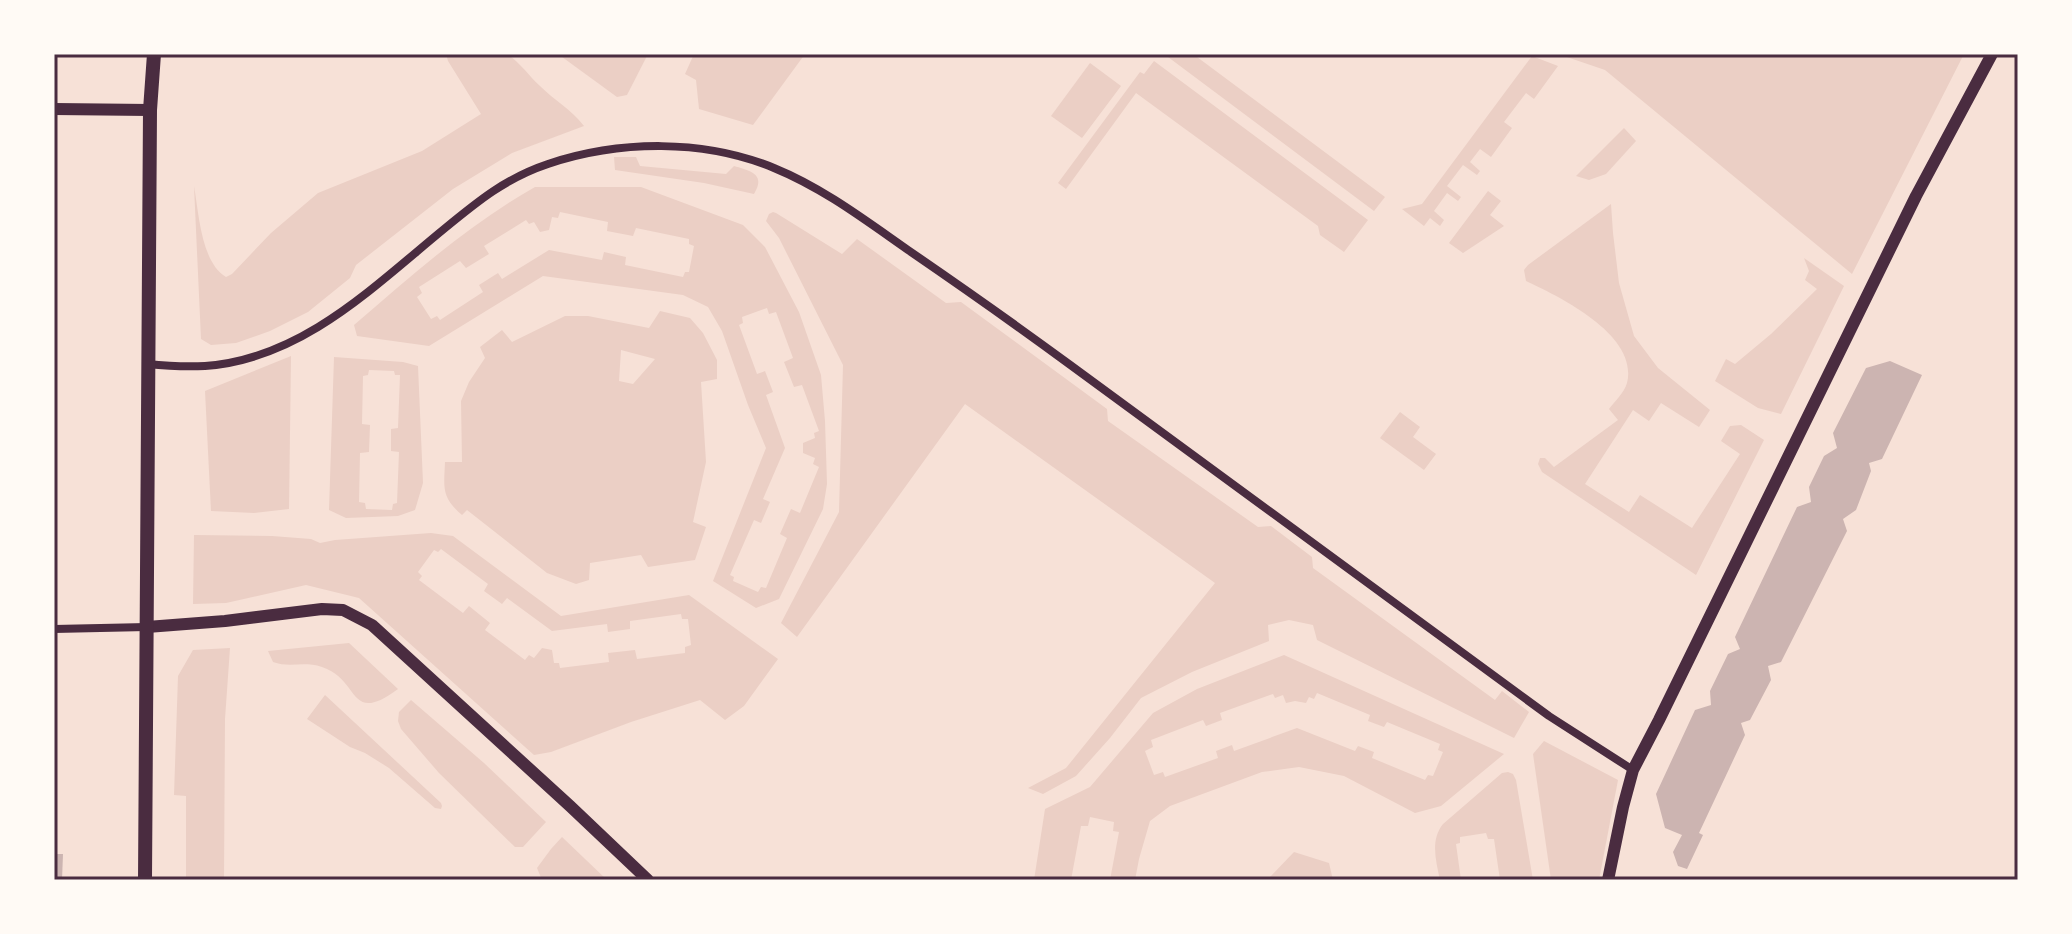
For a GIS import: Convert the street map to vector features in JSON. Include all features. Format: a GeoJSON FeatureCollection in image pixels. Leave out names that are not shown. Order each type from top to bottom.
{"type":"FeatureCollection","features":[{"type":"Feature","properties":{"kind":"main road"},"geometry":{"type":"LineString","coordinates":[[145,880],[147,364],[150,110],[154,54]]}},
{"type":"Feature","properties":{"kind":"street"},"geometry":{"type":"LineString","coordinates":[[1608,880],[1633,770],[1916,196],[1992,54]]}},
{"type":"Feature","properties":{"kind":"street"},"geometry":{"type":"LineString","coordinates":[[54,109],[150,110]]}},
{"type":"Feature","properties":{"kind":"street"},"geometry":{"type":"LineString","coordinates":[[147,364],[208,366],[248,358],[288,345],[359,298],[483,196],[532,169],[584,155],[638,147],[691,148],[727,153],[774,168],[831,196],[991,307],[1536,707],[1633,770]]}},
{"type":"Feature","properties":{"kind":"street"},"geometry":{"type":"LineString","coordinates":[[54,629],[200,624],[322,609],[343,610],[372,625],[648,880]]}},
{"type":"Feature","properties":{"kind":"shaded area"},"geometry":{"type":"Polygon","coordinates":[[[446,54],[507,54],[584,126],[512,153],[453,189],[356,265],[350,278],[308,312],[270,331],[236,343],[211,345],[201,339],[194,186],[206,249],[218,270],[226,277],[318,193],[422,151],[481,114],[446,54]]]}},
{"type":"Feature","properties":{"kind":"shaded area"},"geometry":{"type":"Polygon","coordinates":[[[558,54],[648,54],[627,95],[617,97],[558,54]]]}},
{"type":"Feature","properties":{"kind":"shaded area"},"geometry":{"type":"Polygon","coordinates":[[[694,54],[805,54],[753,125],[699,109],[696,80],[685,74],[694,54]]]}},
{"type":"Feature","properties":{"kind":"shaded area"},"geometry":{"type":"Polygon","coordinates":[[[1164,54],[1193,54],[1385,197],[1374,211],[1164,54]]]}},
{"type":"Feature","properties":{"kind":"shaded area"},"geometry":{"type":"Polygon","coordinates":[[[1558,54],[1964,54],[1852,274],[1605,70],[1558,54]]]}},
{"type":"Feature","properties":{"kind":"shaded area"},"geometry":{"type":"Polygon","coordinates":[[[1532,56],[1558,66],[1534,99],[1526,93],[1504,122],[1512,128],[1491,157],[1480,149],[1470,162],[1480,171],[1477,175],[1463,165],[1447,186],[1461,197],[1458,201],[1447,193],[1434,211],[1444,220],[1440,226],[1430,218],[1424,226],[1402,209],[1422,204],[1532,56]]]}},
{"type":"Feature","properties":{"kind":"shaded area"},"geometry":{"type":"Polygon","coordinates":[[[1154,61],[1368,220],[1344,252],[1320,235],[1318,226],[1136,93],[1066,189],[1058,183],[1140,72],[1144,74],[1154,61]]]}},
{"type":"Feature","properties":{"kind":"shaded area"},"geometry":{"type":"Polygon","coordinates":[[[1090,63],[1121,86],[1082,138],[1051,116],[1090,63]]]}},
{"type":"Feature","properties":{"kind":"shaded area"},"geometry":{"type":"Polygon","coordinates":[[[1624,128],[1636,141],[1606,174],[1589,180],[1576,176],[1624,128]]]}},
{"type":"Feature","properties":{"kind":"shaded area"},"geometry":{"type":"Polygon","coordinates":[[[614,157],[636,157],[640,166],[726,174],[734,166],[755,174],[758,182],[754,194],[615,170],[614,157]]]}},
{"type":"Feature","properties":{"kind":"shaded area"},"geometry":{"type":"Polygon","coordinates":[[[535,187],[641,187],[743,225],[765,247],[799,312],[821,375],[825,421],[827,484],[823,509],[779,599],[756,608],[713,581],[766,448],[722,331],[708,307],[683,295],[543,276],[429,346],[357,336],[354,325],[441,252],[535,187]],[[560,212],[558,218],[552,217],[549,230],[540,232],[534,222],[529,224],[526,220],[484,246],[489,254],[466,268],[460,261],[419,287],[422,293],[417,297],[431,319],[437,316],[440,320],[483,292],[479,285],[498,273],[502,279],[549,250],[602,260],[604,252],[626,257],[625,265],[683,277],[685,272],[689,272],[694,246],[689,244],[689,239],[636,228],[633,236],[607,231],[608,222],[560,212]],[[767,308],[742,317],[743,323],[739,325],[757,374],[765,371],[773,392],[766,395],[785,448],[763,499],[770,502],[761,523],[754,520],[730,575],[734,577],[733,581],[758,592],[761,587],[766,588],[787,538],[780,534],[791,509],[800,513],[819,467],[813,464],[815,458],[803,453],[803,443],[815,438],[814,433],[819,431],[802,385],[794,387],[784,362],[793,358],[776,312],[769,314],[767,308]]]}},
{"type":"Feature","properties":{"kind":"shaded area"},"geometry":{"type":"Polygon","coordinates":[[[1488,191],[1501,201],[1490,215],[1504,226],[1463,253],[1449,243],[1488,191]]]}},
{"type":"Feature","properties":{"kind":"shaded area"},"geometry":{"type":"Polygon","coordinates":[[[1611,204],[1619,283],[1634,336],[1658,368],[1710,410],[1699,427],[1661,403],[1649,421],[1633,410],[1585,484],[1629,512],[1640,495],[1692,528],[1740,454],[1721,441],[1730,426],[1741,425],[1764,440],[1696,575],[1542,472],[1538,464],[1540,458],[1545,458],[1554,467],[1618,420],[1609,409],[1626,387],[1628,365],[1621,349],[1594,320],[1526,281],[1524,270],[1611,204]]]}},
{"type":"Feature","properties":{"kind":"shaded area"},"geometry":{"type":"Polygon","coordinates":[[[773,212],[842,254],[857,239],[946,303],[961,302],[1107,409],[1108,421],[1258,527],[1271,526],[1312,557],[1313,568],[1495,700],[1502,691],[1529,712],[1514,738],[1317,640],[1313,625],[1289,620],[1268,625],[1269,641],[1192,672],[1141,698],[1076,776],[1043,794],[1028,788],[1066,768],[1215,583],[965,404],[797,637],[781,623],[839,512],[843,365],[779,238],[766,221],[773,212]]]}},
{"type":"Feature","properties":{"kind":"shaded area"},"geometry":{"type":"Polygon","coordinates":[[[1804,258],[1844,286],[1781,414],[1758,408],[1715,381],[1726,359],[1735,364],[1817,289],[1805,280],[1809,271],[1804,258]]]}},
{"type":"Feature","properties":{"kind":"shaded area"},"geometry":{"type":"Polygon","coordinates":[[[660,311],[690,318],[703,333],[717,360],[717,379],[701,382],[706,462],[693,522],[706,527],[695,560],[648,567],[641,555],[590,563],[589,580],[576,584],[547,573],[467,510],[462,515],[450,503],[444,485],[445,462],[462,462],[461,401],[485,358],[480,347],[502,330],[512,342],[565,316],[588,316],[649,328],[660,311]],[[621,350],[619,381],[633,384],[655,359],[621,350]]]}},
{"type":"Feature","properties":{"kind":"shaded area"},"geometry":{"type":"Polygon","coordinates":[[[291,356],[289,509],[254,513],[211,511],[205,391],[291,356]]]}},
{"type":"Feature","properties":{"kind":"shaded area"},"geometry":{"type":"Polygon","coordinates":[[[334,357],[418,366],[423,483],[415,510],[398,516],[346,518],[329,510],[334,357]],[[369,370],[368,375],[363,376],[362,424],[370,425],[369,452],[360,453],[359,502],[365,503],[366,509],[392,510],[393,504],[397,503],[399,452],[391,451],[391,429],[398,428],[400,375],[395,375],[394,371],[369,370]]]}},
{"type":"Feature","properties":{"kind":"shaded area"},"geometry":{"type":"Polygon","coordinates":[[[1400,412],[1420,427],[1413,437],[1436,454],[1424,470],[1380,438],[1400,412]]]}},
{"type":"Feature","properties":{"kind":"shaded area"},"geometry":{"type":"Polygon","coordinates":[[[431,533],[453,536],[561,616],[689,595],[778,659],[744,706],[725,720],[700,700],[551,752],[534,755],[359,598],[306,585],[226,603],[193,604],[194,535],[272,536],[311,539],[320,543],[431,533]],[[441,549],[438,552],[434,550],[418,572],[422,576],[419,580],[463,613],[469,606],[490,623],[485,630],[525,660],[529,655],[534,658],[542,648],[552,650],[554,663],[559,663],[560,668],[609,662],[608,653],[635,650],[637,659],[685,653],[685,647],[691,645],[688,619],[682,619],[681,614],[630,621],[630,629],[608,632],[607,624],[552,631],[507,598],[502,604],[484,591],[488,584],[441,549]]]}},
{"type":"Feature","properties":{"kind":"shaded area"},"geometry":{"type":"Polygon","coordinates":[[[349,643],[398,689],[371,703],[362,702],[334,673],[315,665],[273,662],[268,651],[349,643]]]}},
{"type":"Feature","properties":{"kind":"shaded area"},"geometry":{"type":"Polygon","coordinates":[[[230,648],[225,719],[224,880],[186,880],[186,796],[174,795],[178,676],[193,650],[230,648]]]}},
{"type":"Feature","properties":{"kind":"shaded area"},"geometry":{"type":"Polygon","coordinates":[[[1284,655],[1504,754],[1441,806],[1415,813],[1344,776],[1299,767],[1262,772],[1170,806],[1150,821],[1135,880],[1110,880],[1119,832],[1113,831],[1114,822],[1090,817],[1088,826],[1081,826],[1071,880],[1034,880],[1045,809],[1090,787],[1153,713],[1197,689],[1284,655]],[[1317,693],[1314,699],[1309,697],[1306,703],[1286,703],[1283,695],[1275,698],[1273,694],[1220,713],[1222,720],[1206,726],[1203,720],[1151,740],[1153,747],[1145,751],[1154,775],[1163,772],[1165,777],[1218,758],[1216,751],[1232,745],[1234,751],[1297,728],[1355,751],[1358,746],[1374,752],[1372,758],[1425,780],[1428,775],[1433,776],[1443,752],[1438,750],[1440,744],[1387,722],[1384,727],[1368,721],[1370,715],[1317,693]]]}},
{"type":"Feature","properties":{"kind":"shaded area"},"geometry":{"type":"Polygon","coordinates":[[[325,695],[441,803],[441,809],[435,808],[389,768],[307,719],[325,695]]]}},
{"type":"Feature","properties":{"kind":"shaded area"},"geometry":{"type":"Polygon","coordinates":[[[411,700],[546,822],[523,847],[515,847],[439,773],[401,729],[399,712],[411,700]]]}},
{"type":"Feature","properties":{"kind":"shaded area"},"geometry":{"type":"Polygon","coordinates":[[[1544,741],[1618,780],[1599,880],[1551,880],[1533,754],[1544,741]]]}},
{"type":"Feature","properties":{"kind":"shaded area"},"geometry":{"type":"Polygon","coordinates":[[[1508,772],[1516,780],[1533,880],[1500,880],[1494,839],[1488,839],[1486,833],[1460,837],[1460,843],[1456,844],[1461,880],[1440,880],[1435,851],[1439,830],[1502,773],[1508,772]]]}},
{"type":"Feature","properties":{"kind":"shaded area"},"geometry":{"type":"Polygon","coordinates":[[[562,837],[607,880],[542,880],[537,868],[562,837]]]}},
{"type":"Feature","properties":{"kind":"shaded area"},"geometry":{"type":"Polygon","coordinates":[[[1294,852],[1329,863],[1333,880],[1267,880],[1294,852]]]}},
{"type":"Feature","properties":{"kind":"building"},"geometry":{"type":"Polygon","coordinates":[[[1890,361],[1922,375],[1882,459],[1869,463],[1871,471],[1856,510],[1843,519],[1847,531],[1781,662],[1768,666],[1771,680],[1750,720],[1741,723],[1745,735],[1699,833],[1703,835],[1687,869],[1678,866],[1673,852],[1682,835],[1665,828],[1656,794],[1695,710],[1711,705],[1710,691],[1728,654],[1740,649],[1735,637],[1797,507],[1811,502],[1809,487],[1824,456],[1837,448],[1833,433],[1866,368],[1890,361]]]}},
{"type":"Feature","properties":{"kind":"building"},"geometry":{"type":"Polygon","coordinates":[[[54,854],[63,854],[62,880],[54,880],[54,854]]]}}]}
